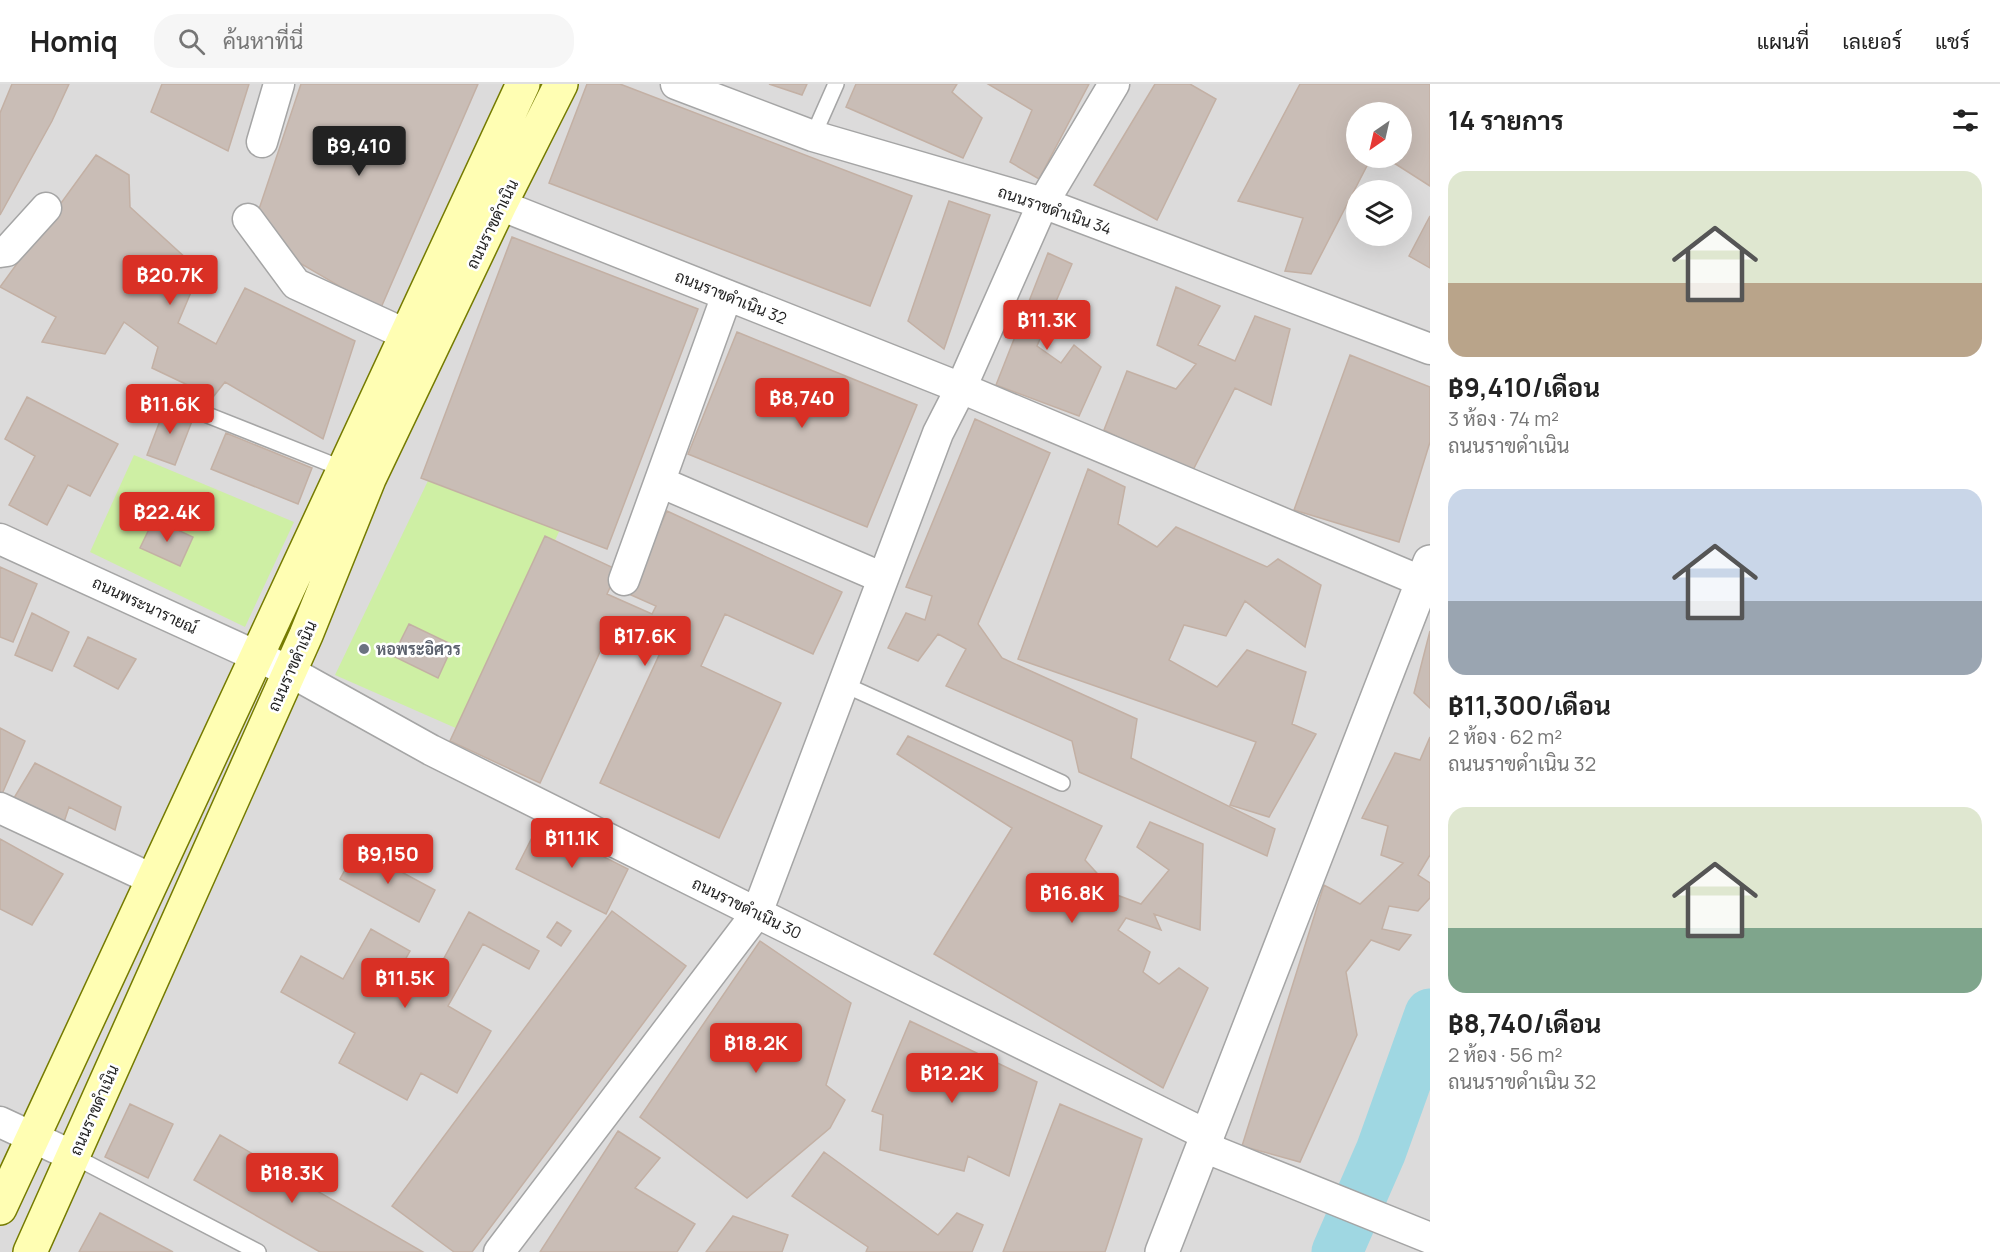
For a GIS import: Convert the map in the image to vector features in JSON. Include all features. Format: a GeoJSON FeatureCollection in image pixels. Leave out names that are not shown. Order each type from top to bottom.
{"type":"FeatureCollection","features":[{"type":"Feature","properties":{"kind":"main road","name":"ถนนราขดำเนิน"},"geometry":{"type":"LineString","coordinates":[[0,1208],[256,656],[356,474],[420,340],[523,84]]}},
{"type":"Feature","properties":{"kind":"main road","name":"ถนนราขดำเนิน"},"geometry":{"type":"LineString","coordinates":[[420,340],[500,205],[561,84]]}},
{"type":"Feature","properties":{"kind":"main road","name":"ถนนราขดำเนิน"},"geometry":{"type":"LineString","coordinates":[[30,1252],[306,635],[356,474]]}},
{"type":"Feature","properties":{"kind":"street"},"geometry":{"type":"LineString","coordinates":[[262,142],[279,84]]}},
{"type":"Feature","properties":{"kind":"street","name":"ถนนราชดำเนิน 34"},"geometry":{"type":"LineString","coordinates":[[676,84],[813,136],[1043,204],[1430,349]]}},
{"type":"Feature","properties":{"kind":"street"},"geometry":{"type":"LineString","coordinates":[[499,1252],[757,913],[938,432],[961,388],[1043,204],[1114,84]]}},
{"type":"Feature","properties":{"kind":"street","name":"ถนนราขดำเนิน 32"},"geometry":{"type":"LineString","coordinates":[[500,205],[1426,572]]}},
{"type":"Feature","properties":{"kind":"street"},"geometry":{"type":"LineString","coordinates":[[0,252],[7,251],[46,208]]}},
{"type":"Feature","properties":{"kind":"street"},"geometry":{"type":"LineString","coordinates":[[248,219],[296,284],[420,340]]}},
{"type":"Feature","properties":{"kind":"street"},"geometry":{"type":"LineString","coordinates":[[624,580],[728,295]]}},
{"type":"Feature","properties":{"kind":"street"},"geometry":{"type":"LineString","coordinates":[[660,482],[883,578]]}},
{"type":"Feature","properties":{"kind":"street","name":"ถนนพระนารายณ์"},"geometry":{"type":"LineString","coordinates":[[0,539],[289,671]]}},
{"type":"Feature","properties":{"kind":"street"},"geometry":{"type":"LineString","coordinates":[[1162,1252],[1426,572]]}},
{"type":"Feature","properties":{"kind":"street","name":"ถนนราขดำเนิน 30"},"geometry":{"type":"LineString","coordinates":[[289,671],[431,750],[1206,1141],[1330,1198],[1430,1238]]}},
{"type":"Feature","properties":{"kind":"street"},"geometry":{"type":"LineString","coordinates":[[0,808],[152,879]]}},
{"type":"Feature","properties":{"kind":"street"},"geometry":{"type":"LineString","coordinates":[[0,1122],[73,1156]]}},
{"type":"Feature","properties":{"kind":"lane"},"geometry":{"type":"LineString","coordinates":[[813,136],[836,84]]}},
{"type":"Feature","properties":{"kind":"lane"},"geometry":{"type":"LineString","coordinates":[[152,393],[356,474]]}},
{"type":"Feature","properties":{"kind":"lane"},"geometry":{"type":"LineString","coordinates":[[843,684],[1062,783]]}},
{"type":"Feature","properties":{"kind":"lane"},"geometry":{"type":"LineString","coordinates":[[73,1156],[258,1252]]}},
{"type":"Feature","properties":{"kind":"shaded area"},"geometry":{"type":"Polygon","coordinates":[[[0,84],[1430,84],[1430,1252],[0,1252],[0,84]]]}},
{"type":"Feature","properties":{"kind":"green space"},"geometry":{"type":"Polygon","coordinates":[[[134,455],[294,522],[245,627],[90,552],[134,455]]]}},
{"type":"Feature","properties":{"kind":"green space"},"geometry":{"type":"Polygon","coordinates":[[[436,464],[563,523],[467,733],[335,675],[436,464]]]}},
{"type":"Feature","properties":{"kind":"building"},"geometry":{"type":"Polygon","coordinates":[[[12,84],[69,84],[52,121],[0,215],[0,113],[12,84]]]}},
{"type":"Feature","properties":{"kind":"building"},"geometry":{"type":"Polygon","coordinates":[[[162,84],[249,84],[228,151],[151,112],[162,84]]]}},
{"type":"Feature","properties":{"kind":"building"},"geometry":{"type":"Polygon","coordinates":[[[301,84],[478,84],[380,310],[281,252],[256,218],[301,84]]]}},
{"type":"Feature","properties":{"kind":"building"},"geometry":{"type":"Polygon","coordinates":[[[587,84],[620,84],[912,196],[870,306],[549,183],[587,84]]]}},
{"type":"Feature","properties":{"kind":"building"},"geometry":{"type":"Polygon","coordinates":[[[769,84],[807,84],[802,95],[769,84]]]}},
{"type":"Feature","properties":{"kind":"building"},"geometry":{"type":"Polygon","coordinates":[[[856,84],[957,84],[952,92],[982,118],[963,158],[846,107],[856,84]]]}},
{"type":"Feature","properties":{"kind":"building"},"geometry":{"type":"Polygon","coordinates":[[[988,84],[1089,84],[1039,179],[1010,162],[1032,110],[988,84]]]}},
{"type":"Feature","properties":{"kind":"building"},"geometry":{"type":"Polygon","coordinates":[[[1155,84],[1190,84],[1216,99],[1157,220],[1094,185],[1155,84]]]}},
{"type":"Feature","properties":{"kind":"building"},"geometry":{"type":"Polygon","coordinates":[[[1300,84],[1430,84],[1430,186],[1402,168],[1412,168],[1412,102],[1346,102],[1346,168],[1366,168],[1360,180],[1346,180],[1346,206],[1311,274],[1285,271],[1303,218],[1238,201],[1300,84]]]}},
{"type":"Feature","properties":{"kind":"building"},"geometry":{"type":"Polygon","coordinates":[[[96,155],[129,175],[130,207],[200,271],[178,323],[216,344],[245,288],[355,341],[323,439],[225,382],[213,397],[152,368],[158,347],[124,322],[105,354],[42,342],[56,317],[0,287],[96,155]]]}},
{"type":"Feature","properties":{"kind":"building"},"geometry":{"type":"Polygon","coordinates":[[[949,201],[990,215],[944,349],[908,321],[949,201]]]}},
{"type":"Feature","properties":{"kind":"building"},"geometry":{"type":"Polygon","coordinates":[[[1430,216],[1430,268],[1409,256],[1430,216]]]}},
{"type":"Feature","properties":{"kind":"building"},"geometry":{"type":"Polygon","coordinates":[[[512,237],[698,309],[607,549],[421,478],[512,237]]]}},
{"type":"Feature","properties":{"kind":"building"},"geometry":{"type":"Polygon","coordinates":[[[1048,253],[1072,264],[1037,346],[1061,363],[1074,345],[1101,367],[1079,416],[996,385],[1048,253]]]}},
{"type":"Feature","properties":{"kind":"building"},"geometry":{"type":"Polygon","coordinates":[[[1176,287],[1220,306],[1198,345],[1235,361],[1255,316],[1290,329],[1271,405],[1235,388],[1191,474],[1104,430],[1127,371],[1176,389],[1196,364],[1157,345],[1176,287]]]}},
{"type":"Feature","properties":{"kind":"building"},"geometry":{"type":"Polygon","coordinates":[[[737,332],[917,405],[867,527],[688,454],[737,332]]]}},
{"type":"Feature","properties":{"kind":"building"},"geometry":{"type":"Polygon","coordinates":[[[1350,355],[1430,387],[1430,442],[1399,542],[1294,510],[1350,355]]]}},
{"type":"Feature","properties":{"kind":"building"},"geometry":{"type":"Polygon","coordinates":[[[27,397],[118,444],[90,496],[68,485],[47,525],[9,505],[35,456],[5,439],[27,397]]]}},
{"type":"Feature","properties":{"kind":"building"},"geometry":{"type":"Polygon","coordinates":[[[166,405],[194,416],[175,465],[147,455],[166,405]]]}},
{"type":"Feature","properties":{"kind":"building"},"geometry":{"type":"Polygon","coordinates":[[[975,419],[1050,453],[978,624],[1002,658],[1137,719],[1131,758],[1275,829],[1267,856],[1079,772],[1072,741],[946,686],[966,649],[938,634],[918,661],[888,648],[906,613],[925,620],[932,596],[906,587],[975,419]]]}},
{"type":"Feature","properties":{"kind":"building"},"geometry":{"type":"Polygon","coordinates":[[[226,433],[312,468],[298,504],[211,469],[226,433]]]}},
{"type":"Feature","properties":{"kind":"building"},"geometry":{"type":"Polygon","coordinates":[[[1088,469],[1125,487],[1118,524],[1157,547],[1176,527],[1267,567],[1278,559],[1321,585],[1305,647],[1245,601],[1226,636],[1184,625],[1169,660],[1217,687],[1247,650],[1306,672],[1292,724],[1316,734],[1269,817],[1230,805],[1256,742],[1018,659],[1088,469]]]}},
{"type":"Feature","properties":{"kind":"building"},"geometry":{"type":"Polygon","coordinates":[[[667,511],[842,592],[813,654],[725,614],[701,666],[781,703],[719,838],[600,783],[666,640],[616,617],[540,783],[450,741],[545,536],[618,570],[607,594],[652,614],[656,606],[629,594],[667,511]]]}},
{"type":"Feature","properties":{"kind":"building"},"geometry":{"type":"Polygon","coordinates":[[[154,519],[193,537],[180,566],[140,548],[154,519]]]}},
{"type":"Feature","properties":{"kind":"building"},"geometry":{"type":"Polygon","coordinates":[[[0,567],[37,584],[13,642],[0,637],[0,567]]]}},
{"type":"Feature","properties":{"kind":"building"},"geometry":{"type":"Polygon","coordinates":[[[32,613],[69,632],[52,671],[15,655],[32,613]]]}},
{"type":"Feature","properties":{"kind":"building"},"geometry":{"type":"Polygon","coordinates":[[[409,624],[453,645],[438,678],[393,656],[409,624]]]}},
{"type":"Feature","properties":{"kind":"building"},"geometry":{"type":"Polygon","coordinates":[[[1430,631],[1430,708],[1414,693],[1430,631]]]}},
{"type":"Feature","properties":{"kind":"building"},"geometry":{"type":"Polygon","coordinates":[[[88,637],[136,659],[118,689],[74,666],[88,637]]]}},
{"type":"Feature","properties":{"kind":"building"},"geometry":{"type":"Polygon","coordinates":[[[0,728],[25,741],[2,794],[0,793],[0,728]]]}},
{"type":"Feature","properties":{"kind":"building"},"geometry":{"type":"Polygon","coordinates":[[[908,736],[1102,826],[1085,860],[1117,895],[1141,904],[1169,870],[1137,847],[1150,822],[1203,844],[1200,930],[1154,914],[1161,930],[1126,918],[1118,930],[1150,952],[1143,972],[1159,984],[1179,968],[1208,988],[1163,1088],[934,954],[1012,828],[897,754],[908,736]]]}},
{"type":"Feature","properties":{"kind":"building"},"geometry":{"type":"Polygon","coordinates":[[[1430,737],[1430,855],[1418,875],[1430,883],[1430,898],[1418,911],[1389,906],[1382,929],[1411,935],[1399,950],[1371,940],[1346,972],[1357,1035],[1300,1162],[1242,1146],[1324,885],[1360,904],[1403,863],[1381,855],[1388,826],[1362,818],[1395,753],[1420,760],[1430,737]]]}},
{"type":"Feature","properties":{"kind":"building"},"geometry":{"type":"Polygon","coordinates":[[[35,763],[121,807],[115,830],[69,807],[62,828],[11,803],[35,763]]]}},
{"type":"Feature","properties":{"kind":"building"},"geometry":{"type":"Polygon","coordinates":[[[539,824],[628,869],[606,914],[516,869],[539,824]]]}},
{"type":"Feature","properties":{"kind":"building"},"geometry":{"type":"Polygon","coordinates":[[[0,839],[63,874],[32,925],[0,909],[0,839]]]}},
{"type":"Feature","properties":{"kind":"building"},"geometry":{"type":"Polygon","coordinates":[[[357,848],[435,890],[419,922],[340,879],[357,848]]]}},
{"type":"Feature","properties":{"kind":"building"},"geometry":{"type":"Polygon","coordinates":[[[612,911],[686,966],[472,1252],[454,1252],[392,1206],[612,911]]]}},
{"type":"Feature","properties":{"kind":"building"},"geometry":{"type":"Polygon","coordinates":[[[469,912],[539,951],[529,969],[483,944],[448,1006],[491,1031],[457,1093],[421,1073],[407,1100],[339,1063],[355,1033],[281,992],[301,956],[343,979],[371,929],[410,951],[395,978],[424,995],[469,912]]]}},
{"type":"Feature","properties":{"kind":"building"},"geometry":{"type":"Polygon","coordinates":[[[557,922],[571,931],[561,946],[547,937],[557,922]]]}},
{"type":"Feature","properties":{"kind":"building"},"geometry":{"type":"Polygon","coordinates":[[[760,941],[851,1003],[826,1085],[845,1100],[830,1128],[747,1198],[640,1117],[760,941]]]}},
{"type":"Feature","properties":{"kind":"building"},"geometry":{"type":"Polygon","coordinates":[[[910,1021],[1037,1082],[1009,1176],[968,1156],[964,1171],[880,1150],[883,1115],[872,1111],[910,1021]]]}},
{"type":"Feature","properties":{"kind":"building"},"geometry":{"type":"Polygon","coordinates":[[[130,1104],[173,1124],[148,1178],[105,1157],[130,1104]]]}},
{"type":"Feature","properties":{"kind":"building"},"geometry":{"type":"Polygon","coordinates":[[[1060,1104],[1142,1139],[1105,1252],[1003,1252],[1060,1104]]]}},
{"type":"Feature","properties":{"kind":"building"},"geometry":{"type":"Polygon","coordinates":[[[618,1131],[660,1158],[635,1188],[695,1224],[677,1252],[540,1252],[618,1131]]]}},
{"type":"Feature","properties":{"kind":"building"},"geometry":{"type":"Polygon","coordinates":[[[220,1135],[423,1252],[320,1252],[194,1180],[220,1135]]]}},
{"type":"Feature","properties":{"kind":"building"},"geometry":{"type":"Polygon","coordinates":[[[824,1152],[938,1235],[957,1213],[983,1225],[972,1252],[866,1252],[868,1247],[792,1196],[824,1152]]]}},
{"type":"Feature","properties":{"kind":"building"},"geometry":{"type":"Polygon","coordinates":[[[100,1213],[173,1252],[79,1252],[100,1213]]]}},
{"type":"Feature","properties":{"kind":"building"},"geometry":{"type":"Polygon","coordinates":[[[733,1216],[788,1235],[782,1252],[706,1252],[733,1216]]]}},
{"type":"Feature","properties":{"kind":"waterway"},"geometry":{"type":"LineString","coordinates":[[1337,1252],[1381,1151],[1430,1014]]}},
{"type":"Feature","properties":{"kind":"place","name":"หอพระอิศวร"},"geometry":{"type":"Point","coordinates":[364,649]}}]}
